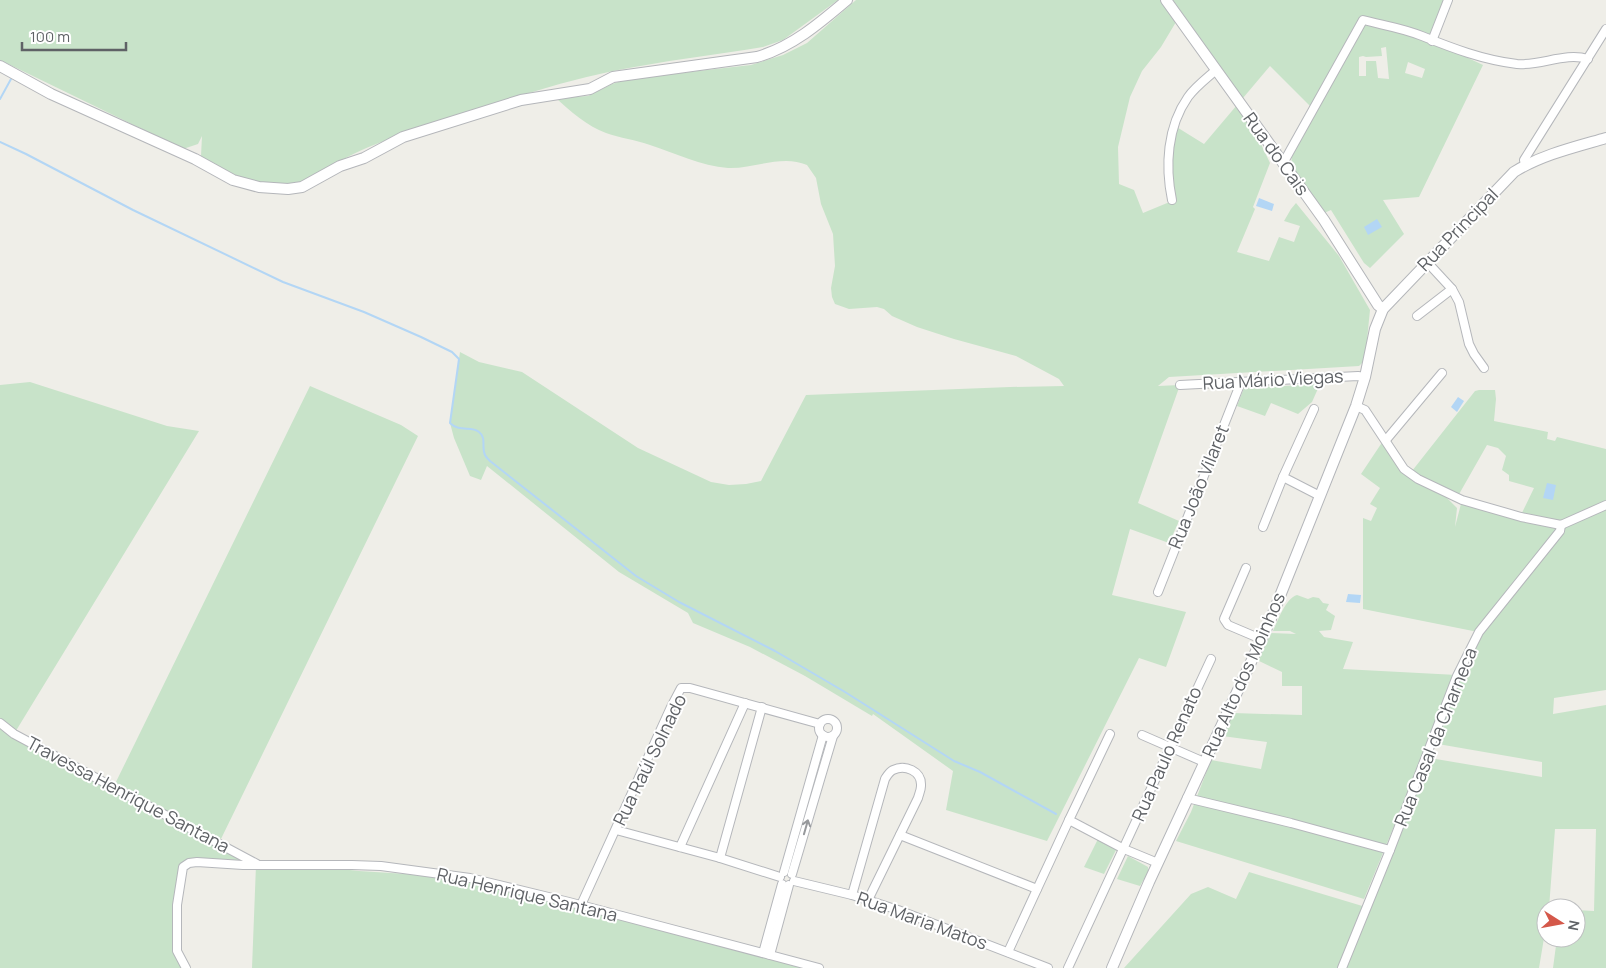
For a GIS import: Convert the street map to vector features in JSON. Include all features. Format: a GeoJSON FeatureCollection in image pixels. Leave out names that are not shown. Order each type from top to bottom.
{"type":"FeatureCollection","features":[{"type":"Feature","properties":{"kind":"street"},"geometry":{"type":"LineString","coordinates":[[0,66],[51,94],[195,159],[232,180],[259,187],[295,189],[309,184],[340,166],[364,158],[403,137],[521,100],[549,94],[590,89],[613,77],[757,57],[772,53],[793,42],[847,0]]}},
{"type":"Feature","properties":{"kind":"street","name":"Rua do Cais"},"geometry":{"type":"LineString","coordinates":[[1166,0],[1324,220],[1378,305],[1383,309]]}},
{"type":"Feature","properties":{"kind":"street"},"geometry":{"type":"LineString","coordinates":[[1432,41],[1448,0]]}},
{"type":"Feature","properties":{"kind":"street"},"geometry":{"type":"LineString","coordinates":[[1282,162],[1286,158],[1362,20],[1421,36],[1468,53],[1518,64],[1545,63],[1573,56],[1588,58]]}},
{"type":"Feature","properties":{"kind":"street"},"geometry":{"type":"LineString","coordinates":[[1524,165],[1524,160],[1606,29]]}},
{"type":"Feature","properties":{"kind":"street"},"geometry":{"type":"LineString","coordinates":[[1595,47],[1606,47]]}},
{"type":"Feature","properties":{"kind":"street"},"geometry":{"type":"LineString","coordinates":[[1172,200],[1168,170],[1174,126],[1189,95],[1216,70]]}},
{"type":"Feature","properties":{"kind":"street","name":"Rua Principal"},"geometry":{"type":"LineString","coordinates":[[1365,377],[1375,329],[1383,309],[1505,181],[1524,165],[1606,138]]}},
{"type":"Feature","properties":{"kind":"street"},"geometry":{"type":"LineString","coordinates":[[1426,262],[1452,289],[1459,302],[1468,344],[1484,368]]}},
{"type":"Feature","properties":{"kind":"street"},"geometry":{"type":"LineString","coordinates":[[1417,316],[1452,289]]}},
{"type":"Feature","properties":{"kind":"street"},"geometry":{"type":"LineString","coordinates":[[1386,440],[1442,373]]}},
{"type":"Feature","properties":{"kind":"street","name":"Rua Mário Viegas"},"geometry":{"type":"LineString","coordinates":[[1180,385],[1365,377]]}},
{"type":"Feature","properties":{"kind":"street","name":"Rua Alto dos Moinhos"},"geometry":{"type":"LineString","coordinates":[[1112,968],[1261,639],[1356,406],[1365,377]]}},
{"type":"Feature","properties":{"kind":"street","name":"Rua João Vilaret"},"geometry":{"type":"LineString","coordinates":[[1158,592],[1240,382]]}},
{"type":"Feature","properties":{"kind":"street"},"geometry":{"type":"LineString","coordinates":[[1356,406],[1365,410],[1404,469],[1418,479],[1462,500],[1521,517],[1561,525],[1606,505]]}},
{"type":"Feature","properties":{"kind":"street"},"geometry":{"type":"LineString","coordinates":[[1263,528],[1283,477],[1314,409]]}},
{"type":"Feature","properties":{"kind":"street"},"geometry":{"type":"LineString","coordinates":[[1283,477],[1320,496]]}},
{"type":"Feature","properties":{"kind":"street","name":"Rua Casal da Charneca"},"geometry":{"type":"LineString","coordinates":[[1342,968],[1457,676],[1479,632],[1560,531],[1561,525]]}},
{"type":"Feature","properties":{"kind":"street"},"geometry":{"type":"LineString","coordinates":[[1246,568],[1224,619],[1228,625],[1261,639]]}},
{"type":"Feature","properties":{"kind":"street","name":"Rua Paulo Renato"},"geometry":{"type":"LineString","coordinates":[[1068,968],[1210,659]]}},
{"type":"Feature","properties":{"kind":"street","name":"Rua Raúl Solnado"},"geometry":{"type":"LineString","coordinates":[[581,905],[681,688],[690,688],[745,702],[820,724]]}},
{"type":"Feature","properties":{"kind":"street"},"geometry":{"type":"LineString","coordinates":[[680,847],[745,702]]}},
{"type":"Feature","properties":{"kind":"street"},"geometry":{"type":"LineString","coordinates":[[720,858],[762,707]]}},
{"type":"Feature","properties":{"kind":"street"},"geometry":{"type":"LineString","coordinates":[[787,879],[833,736],[838,729],[835,720],[826,718],[820,724],[820,730],[823,735],[833,736]]}},
{"type":"Feature","properties":{"kind":"street","name":"Travessa Henrique Santana"},"geometry":{"type":"LineString","coordinates":[[0,723],[14,734],[259,865]]}},
{"type":"Feature","properties":{"kind":"street"},"geometry":{"type":"LineString","coordinates":[[1008,952],[1110,734]]}},
{"type":"Feature","properties":{"kind":"street"},"geometry":{"type":"LineString","coordinates":[[1142,734],[1204,762]]}},
{"type":"Feature","properties":{"kind":"street"},"geometry":{"type":"LineString","coordinates":[[766,954],[823,735]]}},
{"type":"Feature","properties":{"kind":"street"},"geometry":{"type":"LineString","coordinates":[[852,895],[885,779],[891,771],[898,768],[907,768],[915,771],[922,785],[918,798],[868,900]]}},
{"type":"Feature","properties":{"kind":"street"},"geometry":{"type":"LineString","coordinates":[[1188,798],[1390,850]]}},
{"type":"Feature","properties":{"kind":"street"},"geometry":{"type":"LineString","coordinates":[[1069,820],[1124,849],[1158,863]]}},
{"type":"Feature","properties":{"kind":"street","name":"Rua Maria Matos"},"geometry":{"type":"LineString","coordinates":[[616,830],[868,900],[1048,968]]}},
{"type":"Feature","properties":{"kind":"street"},"geometry":{"type":"LineString","coordinates":[[900,835],[1037,889]]}},
{"type":"Feature","properties":{"kind":"street","name":"Rua Henrique Santana"},"geometry":{"type":"LineString","coordinates":[[186,968],[177,951],[177,905],[183,867],[189,863],[197,862],[259,865],[352,864],[382,866],[470,878],[581,905],[819,968]]}},
{"type":"Feature","properties":{"kind":"green space"},"geometry":{"type":"Polygon","coordinates":[[[0,0],[838,0],[783,40],[763,47],[632,67],[559,84],[505,100],[384,141],[347,157],[305,181],[281,185],[244,179],[211,163],[201,156],[202,136],[198,144],[183,149],[0,60],[0,0]]]}},
{"type":"Feature","properties":{"kind":"green space"},"geometry":{"type":"Polygon","coordinates":[[[856,0],[1160,0],[1176,22],[1161,47],[1142,71],[1130,97],[1118,147],[1119,184],[1134,190],[1143,213],[1172,201],[1168,182],[1175,126],[1204,144],[1237,105],[1258,138],[1270,163],[1253,207],[1255,209],[1237,252],[1269,261],[1279,237],[1294,242],[1300,226],[1284,221],[1296,203],[1339,256],[1370,310],[1365,360],[1359,366],[1169,377],[1158,386],[1180,385],[1138,503],[1179,521],[1169,543],[1130,529],[1112,595],[1186,612],[1166,667],[1139,658],[1047,841],[946,810],[953,771],[873,714],[872,716],[805,676],[750,647],[693,623],[688,613],[619,572],[487,466],[481,480],[470,476],[454,438],[450,423],[460,352],[479,362],[522,372],[638,448],[711,482],[729,485],[746,484],[761,481],[806,395],[1064,386],[1059,379],[1016,356],[917,327],[892,316],[884,309],[877,307],[849,309],[835,304],[831,288],[835,266],[833,234],[821,204],[816,178],[807,165],[797,162],[778,161],[738,168],[708,165],[645,143],[611,135],[599,130],[579,118],[556,98],[588,96],[627,79],[751,65],[783,55],[807,43],[856,0]]]}},
{"type":"Feature","properties":{"kind":"green space"},"geometry":{"type":"Polygon","coordinates":[[[1173,0],[1448,0],[1432,41],[1483,65],[1419,197],[1383,200],[1404,234],[1370,268],[1364,263],[1331,210],[1324,213],[1294,170],[1292,162],[1293,151],[1313,109],[1270,66],[1243,98],[1173,0]],[[1386,47],[1381,48],[1382,56],[1359,57],[1359,76],[1366,76],[1366,61],[1376,61],[1378,78],[1389,79],[1386,47]],[[1408,62],[1405,73],[1422,78],[1425,69],[1408,62]]]}},
{"type":"Feature","properties":{"kind":"green space"},"geometry":{"type":"Polygon","coordinates":[[[30,382],[167,426],[199,431],[14,734],[113,788],[310,386],[401,425],[418,436],[219,843],[259,865],[297,864],[359,871],[470,878],[810,968],[252,968],[256,865],[197,862],[183,867],[177,951],[186,968],[0,968],[0,385],[30,382]]]}},
{"type":"Feature","properties":{"kind":"green space"},"geometry":{"type":"Polygon","coordinates":[[[1320,384],[1312,402],[1298,414],[1271,403],[1265,416],[1237,406],[1244,388],[1320,384]]]}},
{"type":"Feature","properties":{"kind":"green space"},"geometry":{"type":"Polygon","coordinates":[[[1495,390],[1494,421],[1548,432],[1547,439],[1555,441],[1557,437],[1606,449],[1606,690],[1554,698],[1553,714],[1606,705],[1606,968],[1553,968],[1556,948],[1586,948],[1586,911],[1594,911],[1596,829],[1555,829],[1550,898],[1536,898],[1536,948],[1542,948],[1539,968],[1124,968],[1191,894],[1208,887],[1236,899],[1249,872],[1369,908],[1430,758],[1542,777],[1542,762],[1438,744],[1441,721],[1408,792],[1364,899],[1176,841],[1191,812],[1211,760],[1261,769],[1267,742],[1222,736],[1233,713],[1302,715],[1302,686],[1282,686],[1282,672],[1257,660],[1271,633],[1296,634],[1290,631],[1273,631],[1283,610],[1293,597],[1297,595],[1308,599],[1313,597],[1319,598],[1323,603],[1329,604],[1326,610],[1335,616],[1331,630],[1319,631],[1324,637],[1353,642],[1343,669],[1457,675],[1478,632],[1363,609],[1363,518],[1371,521],[1377,508],[1370,504],[1380,488],[1361,474],[1383,441],[1401,470],[1443,494],[1457,508],[1455,527],[1462,500],[1520,517],[1534,488],[1509,481],[1509,475],[1502,470],[1506,456],[1498,448],[1487,445],[1458,496],[1421,478],[1412,471],[1475,391],[1495,390]]]}},
{"type":"Feature","properties":{"kind":"green space"},"geometry":{"type":"Polygon","coordinates":[[[1098,839],[1116,850],[1104,874],[1084,867],[1098,839]]]}},
{"type":"Feature","properties":{"kind":"green space"},"geometry":{"type":"Polygon","coordinates":[[[1128,856],[1148,867],[1148,872],[1140,886],[1117,879],[1128,856]]]}},
{"type":"Feature","properties":{"kind":"water"},"geometry":{"type":"Polygon","coordinates":[[[1259,198],[1274,204],[1272,211],[1256,206],[1259,198]]]}},
{"type":"Feature","properties":{"kind":"water"},"geometry":{"type":"Polygon","coordinates":[[[1377,219],[1382,227],[1368,235],[1364,227],[1377,219]]]}},
{"type":"Feature","properties":{"kind":"water"},"geometry":{"type":"Polygon","coordinates":[[[1458,397],[1464,401],[1457,412],[1451,407],[1458,397]]]}},
{"type":"Feature","properties":{"kind":"water"},"geometry":{"type":"Polygon","coordinates":[[[1547,483],[1556,485],[1553,500],[1543,498],[1547,483]]]}},
{"type":"Feature","properties":{"kind":"water"},"geometry":{"type":"Polygon","coordinates":[[[1348,594],[1361,595],[1360,603],[1346,602],[1348,594]]]}},
{"type":"Feature","properties":{"kind":"waterway"},"geometry":{"type":"LineString","coordinates":[[0,99],[11,79]]}},
{"type":"Feature","properties":{"kind":"waterway"},"geometry":{"type":"LineString","coordinates":[[0,142],[133,210],[283,282],[364,312],[452,352],[459,359],[450,423],[458,428],[472,429],[479,432],[483,437],[485,455],[490,461],[636,576],[679,602],[775,651],[845,692],[954,761],[980,772],[1056,814]]}}]}
